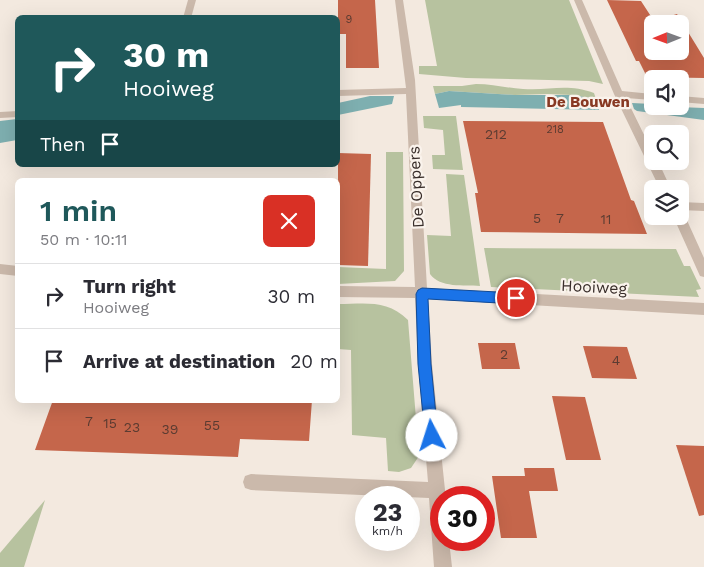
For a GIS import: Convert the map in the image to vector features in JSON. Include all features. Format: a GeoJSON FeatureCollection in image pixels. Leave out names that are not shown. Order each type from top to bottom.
{"type":"FeatureCollection","features":[{"type":"Feature","properties":{"kind":"street"},"geometry":{"type":"LineString","coordinates":[[188,15],[192,0]]}},
{"type":"Feature","properties":{"kind":"street","name":"De Oppers"},"geometry":{"type":"LineString","coordinates":[[399,0],[410,85],[425,364],[437,486]]}},
{"type":"Feature","properties":{"kind":"street"},"geometry":{"type":"LineString","coordinates":[[578,0],[619,94],[662,180]]}},
{"type":"Feature","properties":{"kind":"street"},"geometry":{"type":"LineString","coordinates":[[340,93],[410,85]]}},
{"type":"Feature","properties":{"kind":"street"},"geometry":{"type":"LineString","coordinates":[[619,94],[644,96]]}},
{"type":"Feature","properties":{"kind":"street"},"geometry":{"type":"LineString","coordinates":[[689,100],[704,101]]}},
{"type":"Feature","properties":{"kind":"street"},"geometry":{"type":"LineString","coordinates":[[0,115],[15,114]]}},
{"type":"Feature","properties":{"kind":"street"},"geometry":{"type":"LineString","coordinates":[[689,206],[704,207]]}},
{"type":"Feature","properties":{"kind":"street"},"geometry":{"type":"LineString","coordinates":[[683,225],[704,272]]}},
{"type":"Feature","properties":{"kind":"street"},"geometry":{"type":"LineString","coordinates":[[0,268],[15,270]]}},
{"type":"Feature","properties":{"kind":"street"},"geometry":{"type":"LineString","coordinates":[[340,292],[422,294]]}},
{"type":"Feature","properties":{"kind":"street","name":"Hooiweg"},"geometry":{"type":"LineString","coordinates":[[422,294],[704,309]]}},
{"type":"Feature","properties":{"kind":"street"},"geometry":{"type":"LineString","coordinates":[[251,482],[430,490]]}},
{"type":"Feature","properties":{"kind":"street","name":"De Oppers"},"geometry":{"type":"LineString","coordinates":[[442,551],[443,567]]}},
{"type":"Feature","properties":{"kind":"green space"},"geometry":{"type":"Polygon","coordinates":[[[425,0],[569,0],[603,84],[589,81],[466,78],[419,74],[419,66],[437,66],[425,0]]]}},
{"type":"Feature","properties":{"kind":"green space"},"geometry":{"type":"Polygon","coordinates":[[[476,84],[523,89],[575,88],[594,93],[596,99],[572,95],[547,94],[515,95],[449,91],[435,94],[433,86],[476,84]]]}},
{"type":"Feature","properties":{"kind":"green space"},"geometry":{"type":"Polygon","coordinates":[[[423,116],[456,116],[463,170],[433,169],[432,155],[445,155],[443,130],[424,128],[423,116]]]}},
{"type":"Feature","properties":{"kind":"green space"},"geometry":{"type":"Polygon","coordinates":[[[386,152],[403,152],[404,271],[395,281],[340,284],[340,267],[386,269],[386,152]]]}},
{"type":"Feature","properties":{"kind":"green space"},"geometry":{"type":"Polygon","coordinates":[[[446,174],[464,175],[480,286],[446,284],[430,274],[427,235],[451,236],[446,174]]]}},
{"type":"Feature","properties":{"kind":"green space"},"geometry":{"type":"Polygon","coordinates":[[[484,248],[676,249],[684,266],[690,266],[701,289],[696,290],[699,297],[491,287],[484,248]]]}},
{"type":"Feature","properties":{"kind":"green space"},"geometry":{"type":"Polygon","coordinates":[[[340,304],[375,304],[384,306],[400,313],[408,320],[419,456],[411,468],[399,472],[388,471],[386,438],[352,435],[351,350],[340,349],[340,304]]]}},
{"type":"Feature","properties":{"kind":"green space"},"geometry":{"type":"Polygon","coordinates":[[[45,500],[24,567],[0,567],[0,553],[45,500]]]}},
{"type":"Feature","properties":{"kind":"water"},"geometry":{"type":"Polygon","coordinates":[[[449,91],[515,95],[572,95],[596,99],[599,110],[461,107],[461,105],[439,108],[435,94],[449,91]]]}},
{"type":"Feature","properties":{"kind":"water"},"geometry":{"type":"Polygon","coordinates":[[[370,96],[394,96],[392,104],[340,115],[340,103],[370,96]]]}},
{"type":"Feature","properties":{"kind":"water"},"geometry":{"type":"Polygon","coordinates":[[[632,103],[644,104],[644,112],[634,109],[632,103]]]}},
{"type":"Feature","properties":{"kind":"water"},"geometry":{"type":"Polygon","coordinates":[[[689,107],[704,108],[704,120],[667,115],[689,115],[689,107]]]}},
{"type":"Feature","properties":{"kind":"water"},"geometry":{"type":"Polygon","coordinates":[[[15,119],[15,140],[0,143],[0,121],[15,119]]]}},
{"type":"Feature","properties":{"kind":"building"},"geometry":{"type":"Polygon","coordinates":[[[338,0],[375,0],[379,68],[346,68],[346,34],[340,34],[340,15],[338,15],[338,0]]]}},
{"type":"Feature","properties":{"kind":"building"},"geometry":{"type":"Polygon","coordinates":[[[607,0],[641,1],[650,15],[644,15],[644,60],[689,60],[689,34],[704,58],[704,78],[689,78],[689,70],[644,71],[639,61],[636,61],[607,0]]]}},
{"type":"Feature","properties":{"kind":"building"},"geometry":{"type":"Polygon","coordinates":[[[463,121],[603,122],[631,200],[634,201],[647,234],[481,232],[475,193],[478,193],[463,121]]]}},
{"type":"Feature","properties":{"kind":"building"},"geometry":{"type":"Polygon","coordinates":[[[340,153],[371,154],[368,266],[340,265],[340,178],[338,178],[340,153]]]}},
{"type":"Feature","properties":{"kind":"building"},"geometry":{"type":"Polygon","coordinates":[[[478,343],[515,343],[520,369],[482,369],[478,343]]]}},
{"type":"Feature","properties":{"kind":"building"},"geometry":{"type":"Polygon","coordinates":[[[583,346],[627,347],[637,379],[592,378],[583,346]]]}},
{"type":"Feature","properties":{"kind":"building"},"geometry":{"type":"Polygon","coordinates":[[[552,396],[585,397],[601,460],[566,460],[552,396]]]}},
{"type":"Feature","properties":{"kind":"building"},"geometry":{"type":"Polygon","coordinates":[[[52,403],[312,403],[309,441],[240,439],[238,457],[35,450],[52,403]]]}},
{"type":"Feature","properties":{"kind":"building"},"geometry":{"type":"Polygon","coordinates":[[[676,445],[704,446],[704,515],[699,516],[676,445]]]}},
{"type":"Feature","properties":{"kind":"building"},"geometry":{"type":"Polygon","coordinates":[[[524,468],[554,468],[558,491],[529,491],[537,538],[501,538],[495,486],[492,476],[525,476],[524,468]]]}},
{"type":"Feature","properties":{"kind":"district","name":"De Bouwen"},"geometry":{"type":"Point","coordinates":[588,102]}},
{"type":"Feature","properties":{"kind":"route"},"geometry":{"type":"LineString","coordinates":[[432,436],[425,364],[422,294],[516,298]]}}]}
